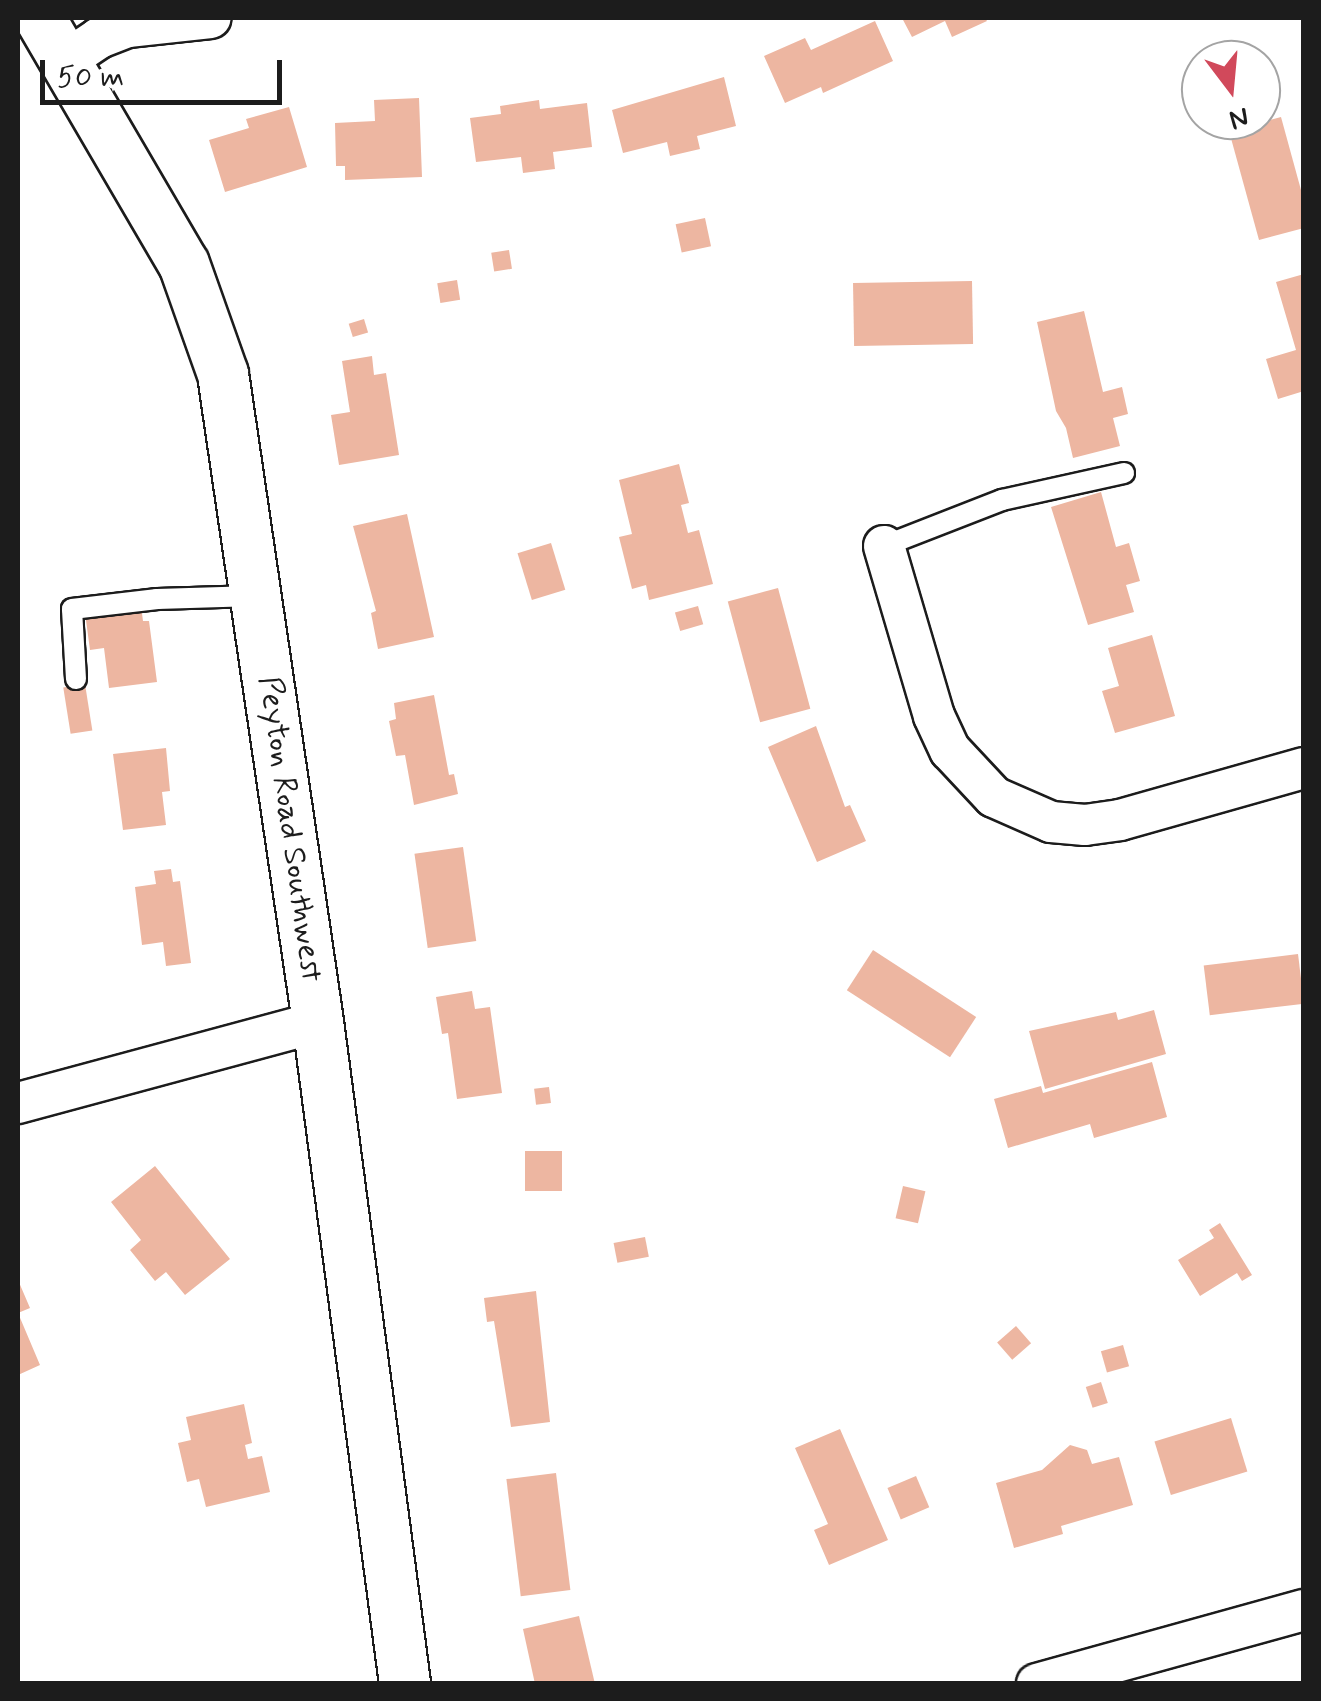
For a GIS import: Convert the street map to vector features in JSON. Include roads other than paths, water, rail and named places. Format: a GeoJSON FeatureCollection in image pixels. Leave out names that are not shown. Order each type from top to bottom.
{"type":"FeatureCollection","features":[{"type":"Feature","properties":{"kind":"street","name":"Peyton Road Southwest"},"geometry":{"type":"LineString","coordinates":[[40,18],[68,59],[184,264],[223,374],[318,1022],[405,1684]]}},
{"type":"Feature","properties":{"kind":"street"},"geometry":{"type":"LineString","coordinates":[[68,59],[98,38],[128,28],[211,18]]}},
{"type":"Feature","properties":{"kind":"street"},"geometry":{"type":"LineString","coordinates":[[884,546],[934,716],[950,750],[994,797],[1051,822],[1086,825],[1120,820],[1304,768]]}},
{"type":"Feature","properties":{"kind":"street"},"geometry":{"type":"LineString","coordinates":[[18,1104],[318,1022]]}},
{"type":"Feature","properties":{"kind":"street"},"geometry":{"type":"LineString","coordinates":[[1037,1684],[1304,1610]]}},
{"type":"Feature","properties":{"kind":"lane"},"geometry":{"type":"LineString","coordinates":[[884,546],[1002,500],[1124,472]]}},
{"type":"Feature","properties":{"kind":"lane"},"geometry":{"type":"LineString","coordinates":[[76,680],[72,609],[255,596]]}}]}
